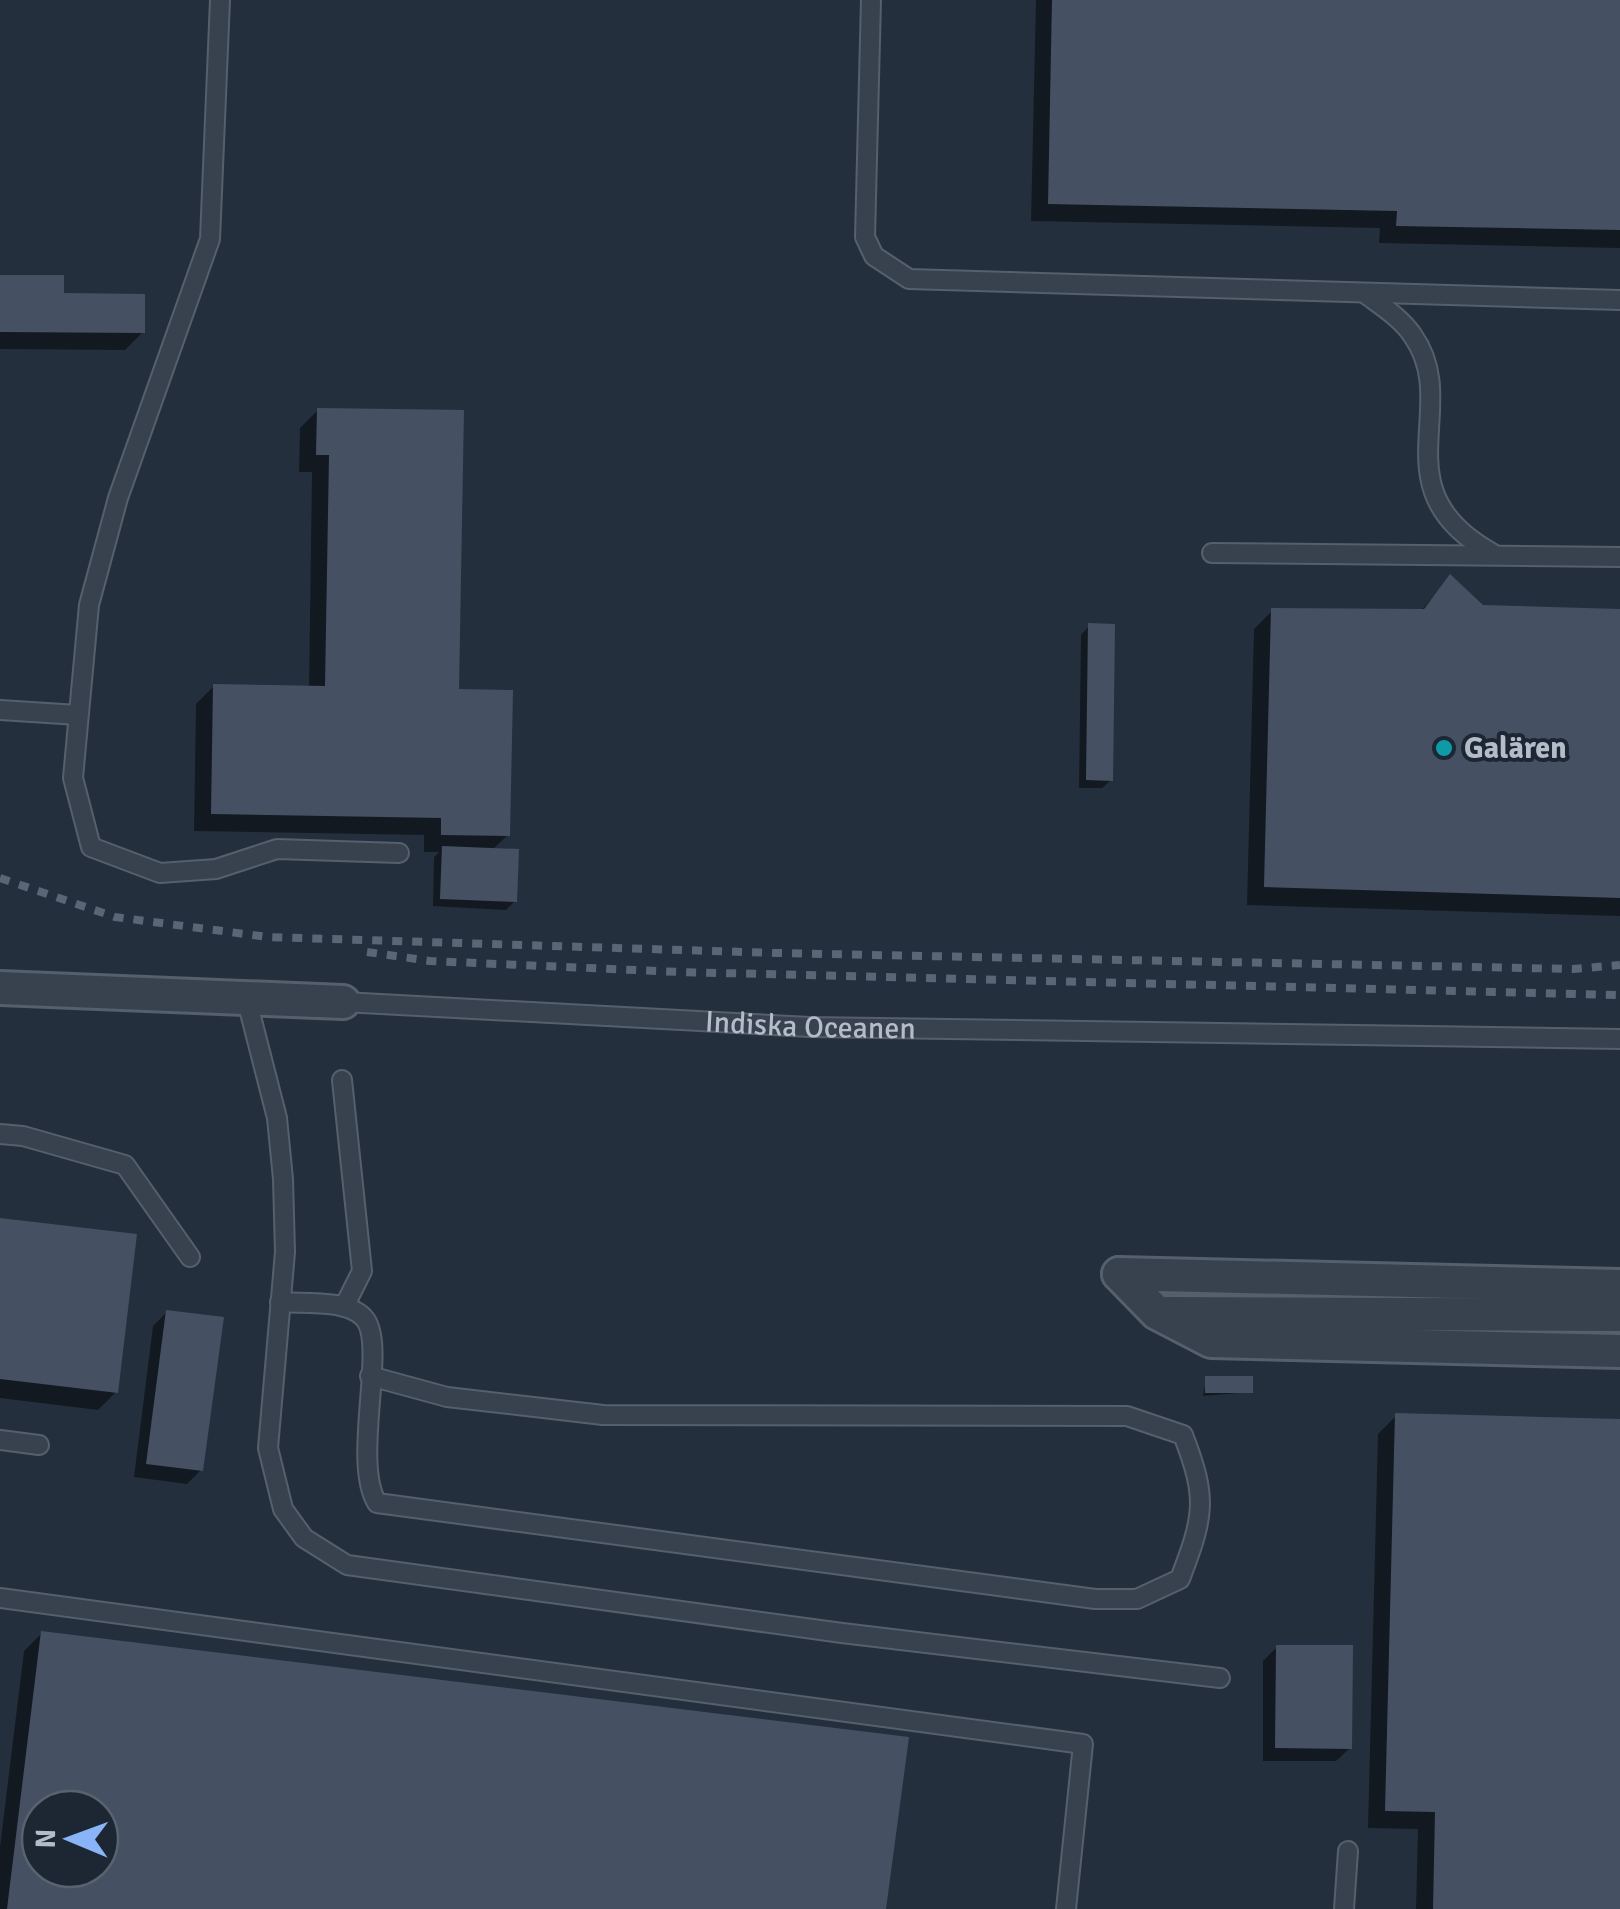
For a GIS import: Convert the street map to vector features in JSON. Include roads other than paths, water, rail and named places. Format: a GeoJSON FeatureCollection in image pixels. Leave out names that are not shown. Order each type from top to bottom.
{"type":"FeatureCollection","features":[{"type":"Feature","properties":{"kind":"street","name":"Indiska Oceanen"},"geometry":{"type":"LineString","coordinates":[[0,988],[342,1002]]}},
{"type":"Feature","properties":{"kind":"street"},"geometry":{"type":"LineString","coordinates":[[1620,1286],[1119,1274],[1156,1313],[1211,1341],[1620,1352]]}},
{"type":"Feature","properties":{"kind":"street"},"geometry":{"type":"LineString","coordinates":[[1156,1313],[1620,1315]]}},
{"type":"Feature","properties":{"kind":"lane"},"geometry":{"type":"LineString","coordinates":[[220,0],[210,239],[118,498],[89,605],[73,778],[91,848],[160,873],[216,869],[277,849],[399,853]]}},
{"type":"Feature","properties":{"kind":"lane"},"geometry":{"type":"LineString","coordinates":[[871,0],[865,237],[874,256],[909,279],[941,284],[1620,300]]}},
{"type":"Feature","properties":{"kind":"lane"},"geometry":{"type":"LineString","coordinates":[[1366,295],[1413,335],[1426,363],[1431,489],[1440,509],[1469,540],[1494,554]]}},
{"type":"Feature","properties":{"kind":"lane"},"geometry":{"type":"LineString","coordinates":[[1212,553],[1620,557]]}},
{"type":"Feature","properties":{"kind":"lane"},"geometry":{"type":"LineString","coordinates":[[0,710],[78,715]]}},
{"type":"Feature","properties":{"kind":"lane"},"geometry":{"type":"LineString","coordinates":[[246,996],[277,1118],[285,1252],[268,1448],[283,1509],[304,1538],[347,1565],[1220,1678]]}},
{"type":"Feature","properties":{"kind":"lane","name":"Indiska Oceanen"},"geometry":{"type":"LineString","coordinates":[[342,1002],[810,1027],[1620,1039]]}},
{"type":"Feature","properties":{"kind":"lane"},"geometry":{"type":"LineString","coordinates":[[342,1080],[362,1271],[344,1307]]}},
{"type":"Feature","properties":{"kind":"lane"},"geometry":{"type":"LineString","coordinates":[[0,1134],[23,1136],[125,1165],[190,1257]]}},
{"type":"Feature","properties":{"kind":"lane"},"geometry":{"type":"LineString","coordinates":[[280,1302],[344,1307],[364,1317],[373,1334],[370,1376],[368,1488],[378,1503],[1095,1598],[1137,1599],[1180,1579],[1201,1523],[1200,1479],[1183,1435],[1126,1416],[603,1415],[447,1397],[370,1376]]}},
{"type":"Feature","properties":{"kind":"lane"},"geometry":{"type":"LineString","coordinates":[[0,1440],[39,1446]]}},
{"type":"Feature","properties":{"kind":"lane"},"geometry":{"type":"LineString","coordinates":[[0,1598],[1082,1744],[1066,1909]]}},
{"type":"Feature","properties":{"kind":"lane"},"geometry":{"type":"LineString","coordinates":[[1344,1909],[1348,1851]]}},
{"type":"Feature","properties":{"kind":"railway"},"geometry":{"type":"LineString","coordinates":[[0,878],[115,917],[268,937],[776,953],[1573,969],[1620,965]]}},
{"type":"Feature","properties":{"kind":"railway"},"geometry":{"type":"LineString","coordinates":[[367,952],[430,961],[680,972],[1620,995]]}},
{"type":"Feature","properties":{"kind":"place","name":"Galären"},"geometry":{"type":"Point","coordinates":[1444,748]}}]}
